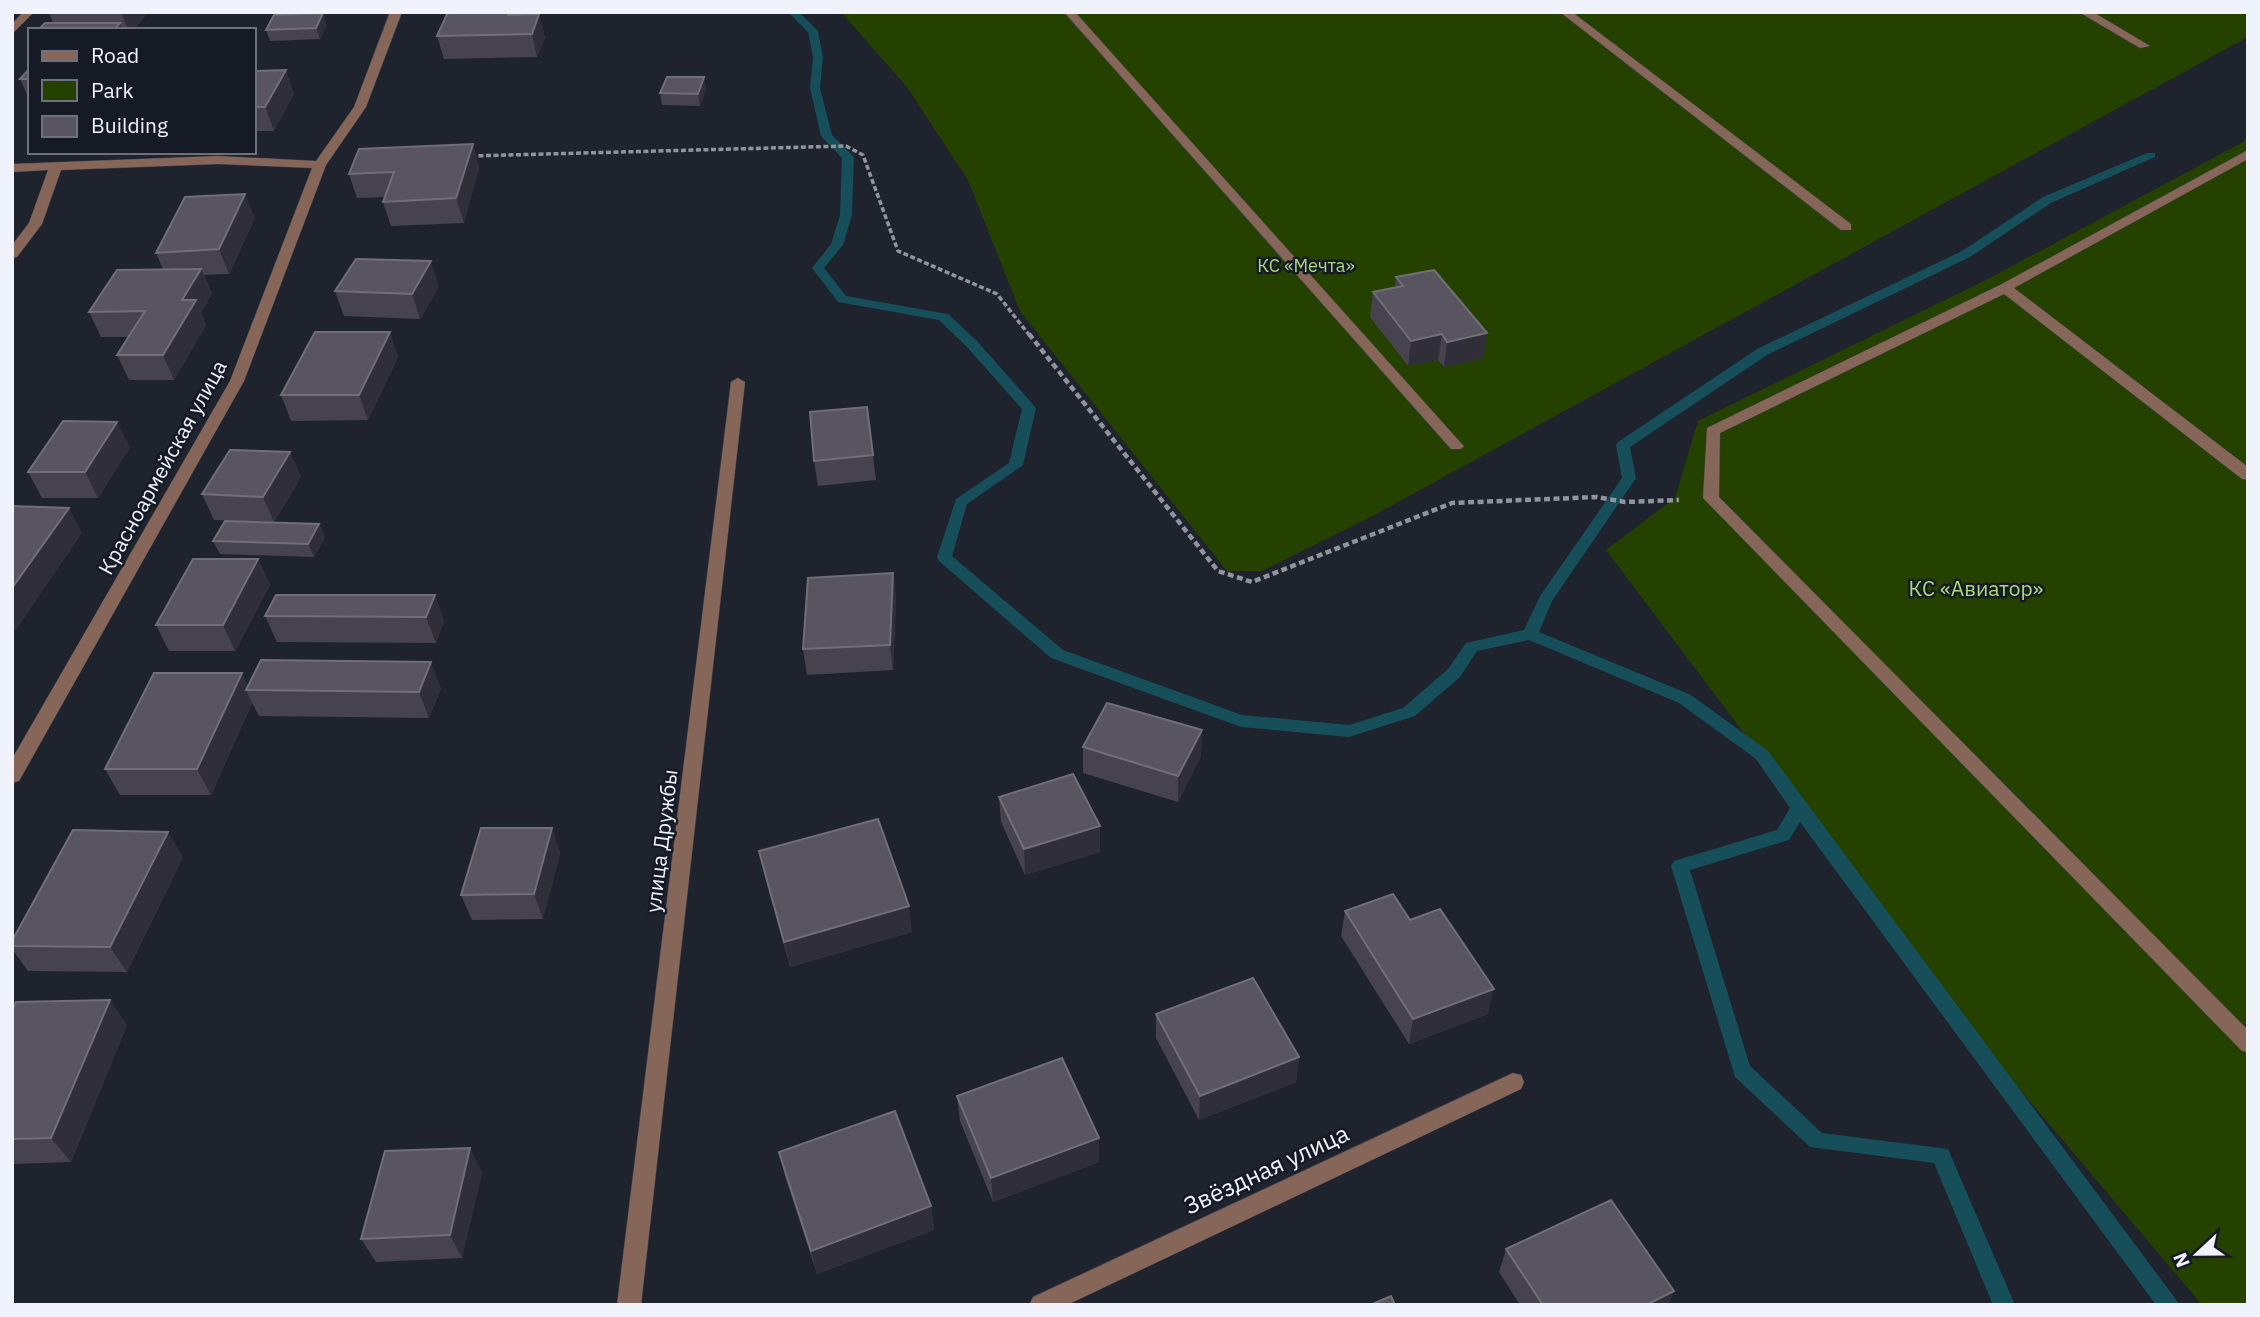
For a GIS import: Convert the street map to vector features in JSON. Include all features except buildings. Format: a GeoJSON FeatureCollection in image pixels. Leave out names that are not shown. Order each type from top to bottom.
{"type":"FeatureCollection","features":[{"type":"Feature","properties":{"kind":"street"},"geometry":{"type":"LineString","coordinates":[[12,31],[29,12]]}},
{"type":"Feature","properties":{"kind":"street","name":"Красноармейская улица"},"geometry":{"type":"LineString","coordinates":[[12,776],[237,381],[320,165],[360,107],[396,12]]}},
{"type":"Feature","properties":{"kind":"street"},"geometry":{"type":"LineString","coordinates":[[1069,12],[1457,446]]}},
{"type":"Feature","properties":{"kind":"street"},"geometry":{"type":"LineString","coordinates":[[1565,12],[1846,228]]}},
{"type":"Feature","properties":{"kind":"street"},"geometry":{"type":"LineString","coordinates":[[2084,12],[2144,47]]}},
{"type":"Feature","properties":{"kind":"street"},"geometry":{"type":"LineString","coordinates":[[2248,154],[2004,288],[1712,431],[1711,498],[2248,1044]]}},
{"type":"Feature","properties":{"kind":"street"},"geometry":{"type":"LineString","coordinates":[[12,168],[218,160],[320,165]]}},
{"type":"Feature","properties":{"kind":"street"},"geometry":{"type":"LineString","coordinates":[[12,254],[35,224],[55,168]]}},
{"type":"Feature","properties":{"kind":"street"},"geometry":{"type":"LineString","coordinates":[[2004,288],[2248,475]]}},
{"type":"Feature","properties":{"kind":"street","name":"улица Дружбы"},"geometry":{"type":"LineString","coordinates":[[629,1305],[738,382]]}},
{"type":"Feature","properties":{"kind":"street","name":"Звёздная улица"},"geometry":{"type":"LineString","coordinates":[[1041,1305],[1513,1082]]}},
{"type":"Feature","properties":{"kind":"path"},"geometry":{"type":"LineString","coordinates":[[459,156],[827,146],[846,146],[863,155],[898,251],[997,294],[1218,572],[1252,582],[1452,503],[1597,497],[1625,502],[1711,498]]}},
{"type":"Feature","properties":{"kind":"green space","name":"КС «Мечта»"},"geometry":{"type":"Polygon","coordinates":[[[841,12],[2248,12],[2248,37],[1367,519],[1262,571],[1227,571],[1020,311],[968,180],[907,87],[841,12]]]}},
{"type":"Feature","properties":{"kind":"green space","name":"КС «Авиатор»"},"geometry":{"type":"Polygon","coordinates":[[[2248,135],[2248,1305],[2202,1305],[1951,1008],[1606,550],[1675,498],[1698,421],[1990,278],[2243,142],[2248,135]]]}},
{"type":"Feature","properties":{"kind":"waterway"},"geometry":{"type":"LineString","coordinates":[[793,12],[813,31],[818,57],[815,88],[827,136],[848,157],[846,215],[837,245],[818,268],[842,299],[943,317],[972,344],[1029,408],[1016,465],[961,502],[944,557],[1057,654],[1241,721],[1349,731],[1409,712],[1454,673],[1472,647],[1530,634]]}},
{"type":"Feature","properties":{"kind":"waterway"},"geometry":{"type":"LineString","coordinates":[[1530,634],[1545,600],[1629,478],[1623,445],[1762,352],[1966,254],[2047,200],[2151,155]]}},
{"type":"Feature","properties":{"kind":"waterway"},"geometry":{"type":"LineString","coordinates":[[1530,634],[1685,699],[1762,755],[1799,808]]}},
{"type":"Feature","properties":{"kind":"waterway"},"geometry":{"type":"LineString","coordinates":[[1799,808],[2169,1305]]}},
{"type":"Feature","properties":{"kind":"waterway"},"geometry":{"type":"LineString","coordinates":[[1799,808],[1783,835],[1680,866],[1742,1071],[1817,1141],[1941,1155],[2004,1305]]}}]}
